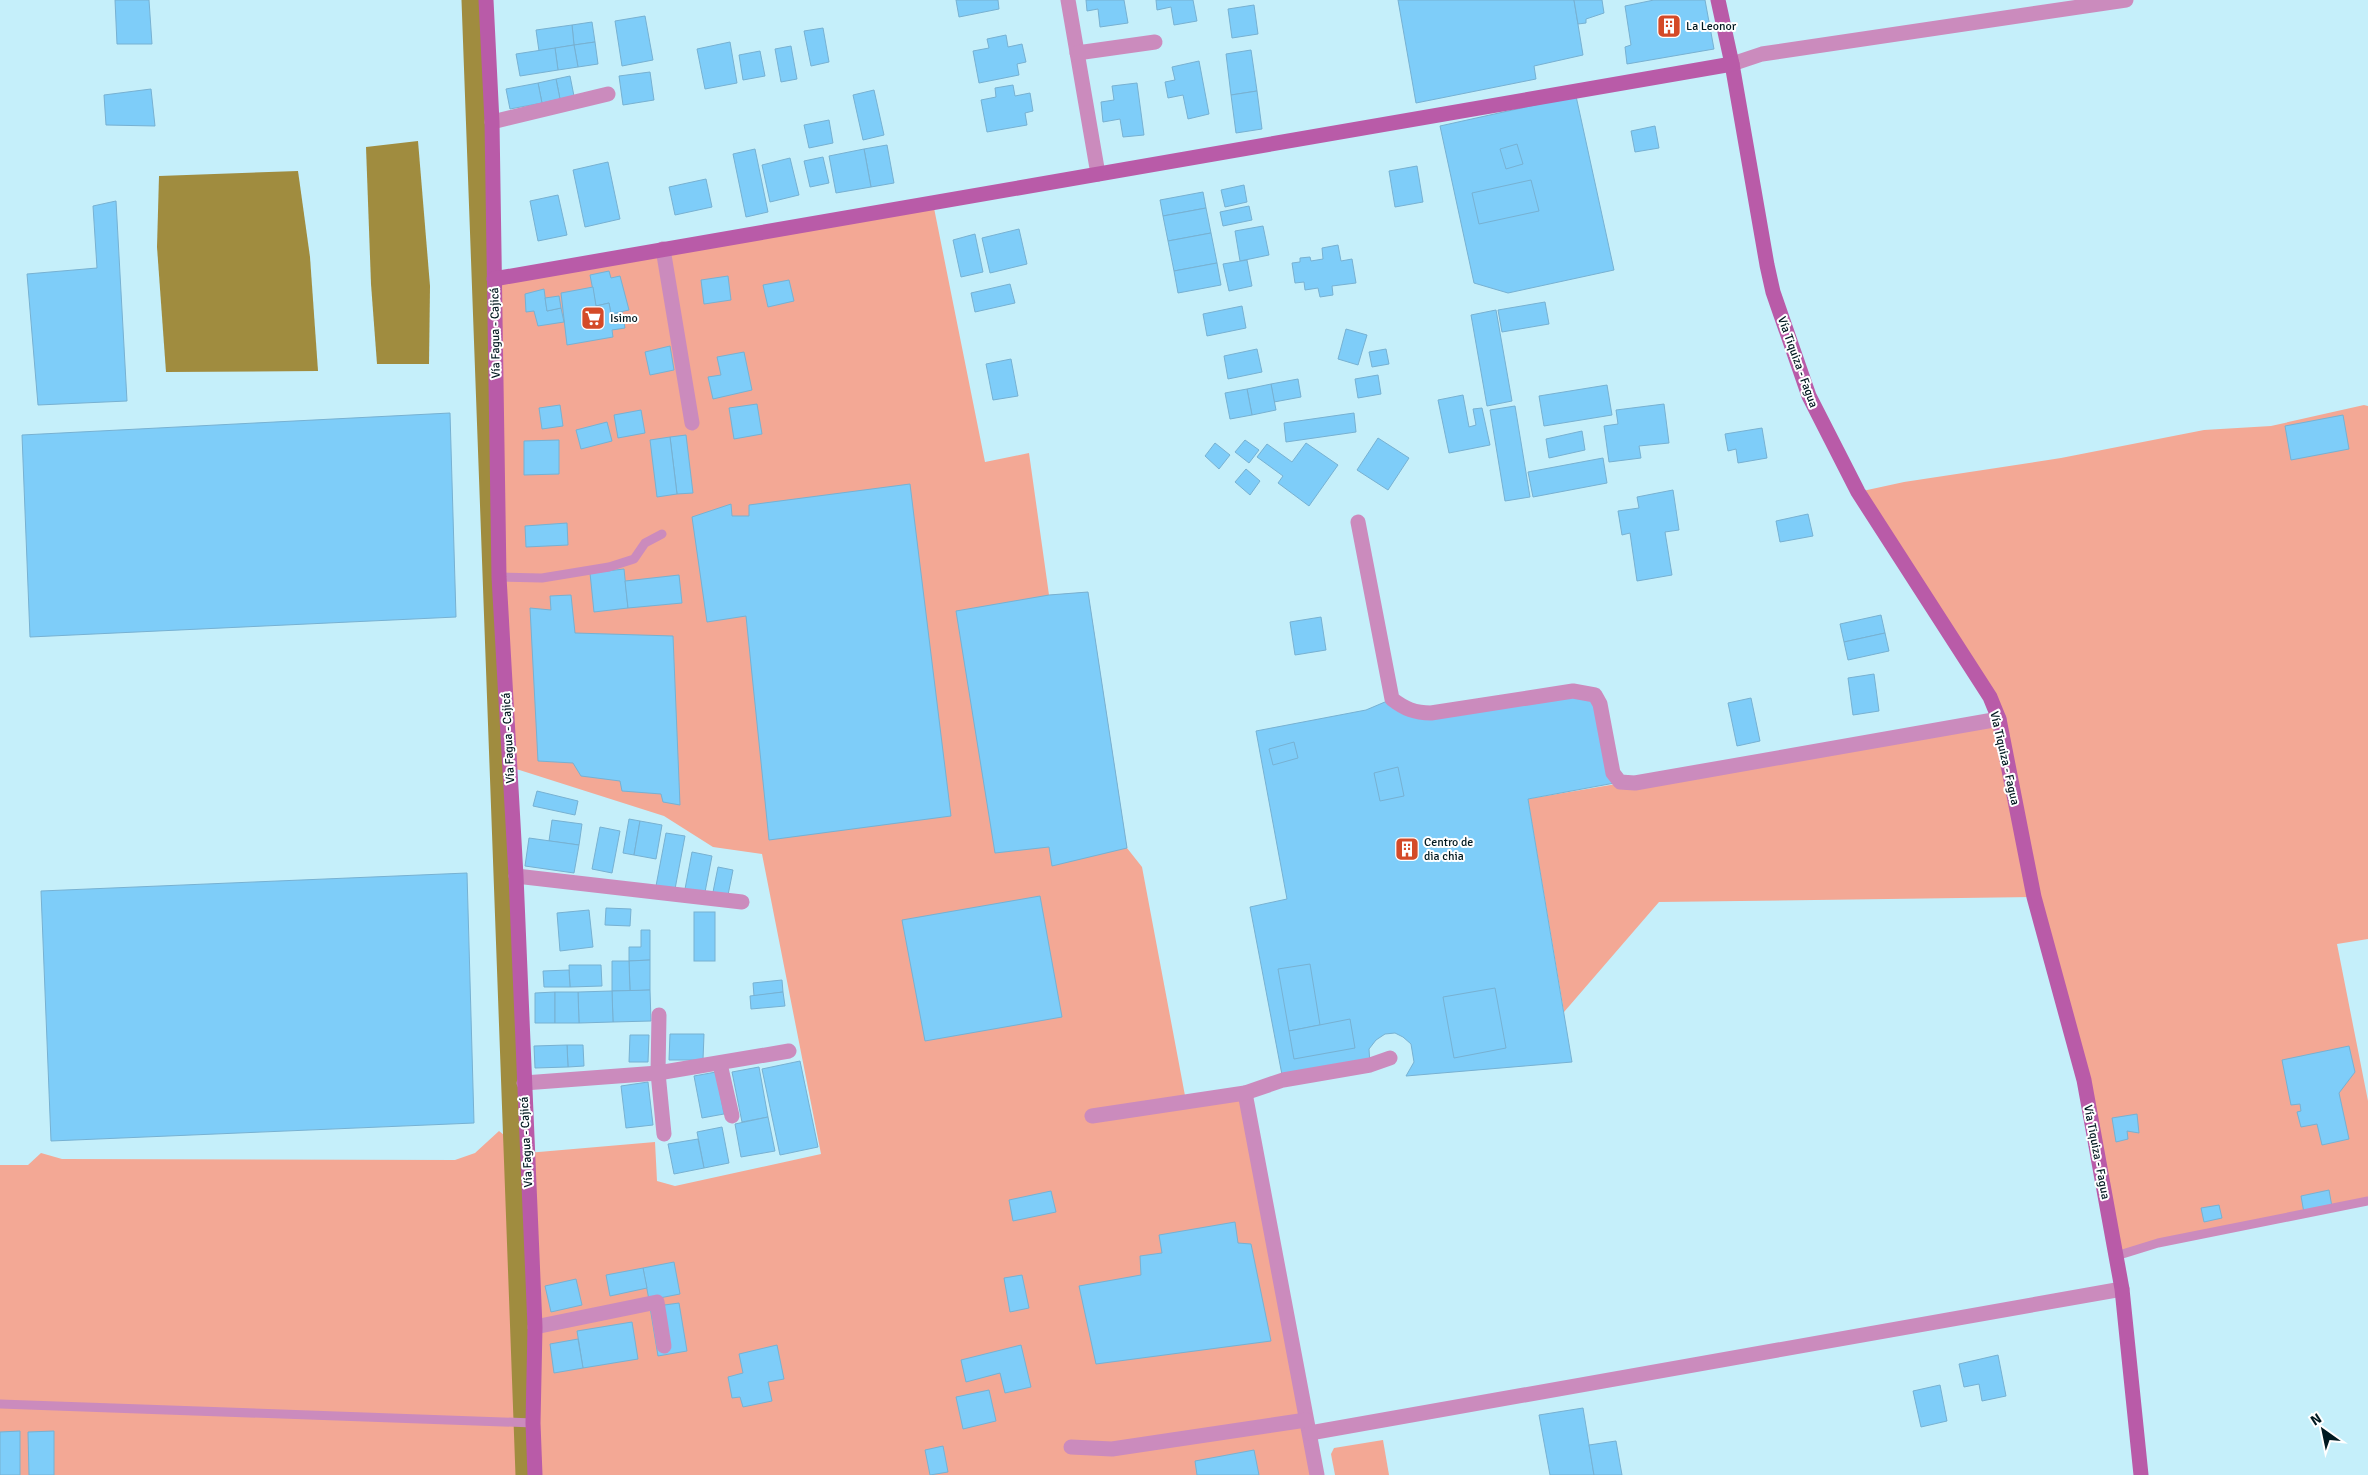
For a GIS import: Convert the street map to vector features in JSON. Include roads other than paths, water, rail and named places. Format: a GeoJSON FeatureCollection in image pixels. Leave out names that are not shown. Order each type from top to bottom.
{"type":"FeatureCollection","features":[{"type":"Feature","properties":{"kind":"street","name":"Vía Fagua - Cajicá"},"geometry":{"type":"LineString","coordinates":[[486,0],[492,122],[499,577],[516,876],[534,1328],[532,1423],[534,1475]]}},
{"type":"Feature","properties":{"kind":"street"},"geometry":{"type":"LineString","coordinates":[[1068,0],[1098,174]]}},
{"type":"Feature","properties":{"kind":"street","name":"Vía Tiquiza - Fagua"},"geometry":{"type":"LineString","coordinates":[[1718,0],[1732,64],[1773,292],[1809,396],[1858,492],[1990,697],[1999,719],[2034,897],[2084,1080],[2122,1289],[2142,1475]]}},
{"type":"Feature","properties":{"kind":"street"},"geometry":{"type":"LineString","coordinates":[[494,279],[1732,64],[1762,54],[2126,0]]}},
{"type":"Feature","properties":{"kind":"street"},"geometry":{"type":"LineString","coordinates":[[1077,53],[1155,42]]}},
{"type":"Feature","properties":{"kind":"street"},"geometry":{"type":"LineString","coordinates":[[492,122],[608,94]]}},
{"type":"Feature","properties":{"kind":"street"},"geometry":{"type":"LineString","coordinates":[[663,250],[692,423]]}},
{"type":"Feature","properties":{"kind":"street"},"geometry":{"type":"LineString","coordinates":[[1358,522],[1392,699],[1405,709],[1418,713],[1431,713],[1573,691],[1590,693],[1595,695],[1600,704],[1614,772],[1620,782],[1635,783],[1999,719]]}},
{"type":"Feature","properties":{"kind":"street"},"geometry":{"type":"LineString","coordinates":[[516,876],[742,902]]}},
{"type":"Feature","properties":{"kind":"street"},"geometry":{"type":"LineString","coordinates":[[659,1015],[658,1073],[664,1134]]}},
{"type":"Feature","properties":{"kind":"street"},"geometry":{"type":"LineString","coordinates":[[524,1083],[658,1073],[790,1051]]}},
{"type":"Feature","properties":{"kind":"street"},"geometry":{"type":"LineString","coordinates":[[1092,1116],[1245,1093],[1283,1080],[1370,1065],[1390,1058]]}},
{"type":"Feature","properties":{"kind":"street"},"geometry":{"type":"LineString","coordinates":[[720,1064],[732,1116]]}},
{"type":"Feature","properties":{"kind":"street"},"geometry":{"type":"LineString","coordinates":[[1245,1093],[1317,1475]]}},
{"type":"Feature","properties":{"kind":"street"},"geometry":{"type":"LineString","coordinates":[[1071,1447],[1112,1449],[1308,1426],[2122,1289]]}},
{"type":"Feature","properties":{"kind":"street"},"geometry":{"type":"LineString","coordinates":[[534,1328],[657,1302],[664,1346]]}},
{"type":"Feature","properties":{"kind":"lane"},"geometry":{"type":"LineString","coordinates":[[499,577],[542,578],[609,567],[634,559],[644,543],[662,534]]}},
{"type":"Feature","properties":{"kind":"lane"},"geometry":{"type":"LineString","coordinates":[[2116,1256],[2158,1243],[2368,1200]]}},
{"type":"Feature","properties":{"kind":"lane"},"geometry":{"type":"LineString","coordinates":[[0,1404],[532,1423]]}},
{"type":"Feature","properties":{"kind":"waterway"},"geometry":{"type":"LineString","coordinates":[[472,0],[526,1475]]}},
{"type":"Feature","properties":{"kind":"place","name":"La Leonor"},"geometry":{"type":"Point","coordinates":[1669,26]}},
{"type":"Feature","properties":{"kind":"place","name":"Isimo"},"geometry":{"type":"Point","coordinates":[593,318]}},
{"type":"Feature","properties":{"kind":"place","name":"Centro de dia chia"},"geometry":{"type":"Point","coordinates":[1407,849]}}]}
